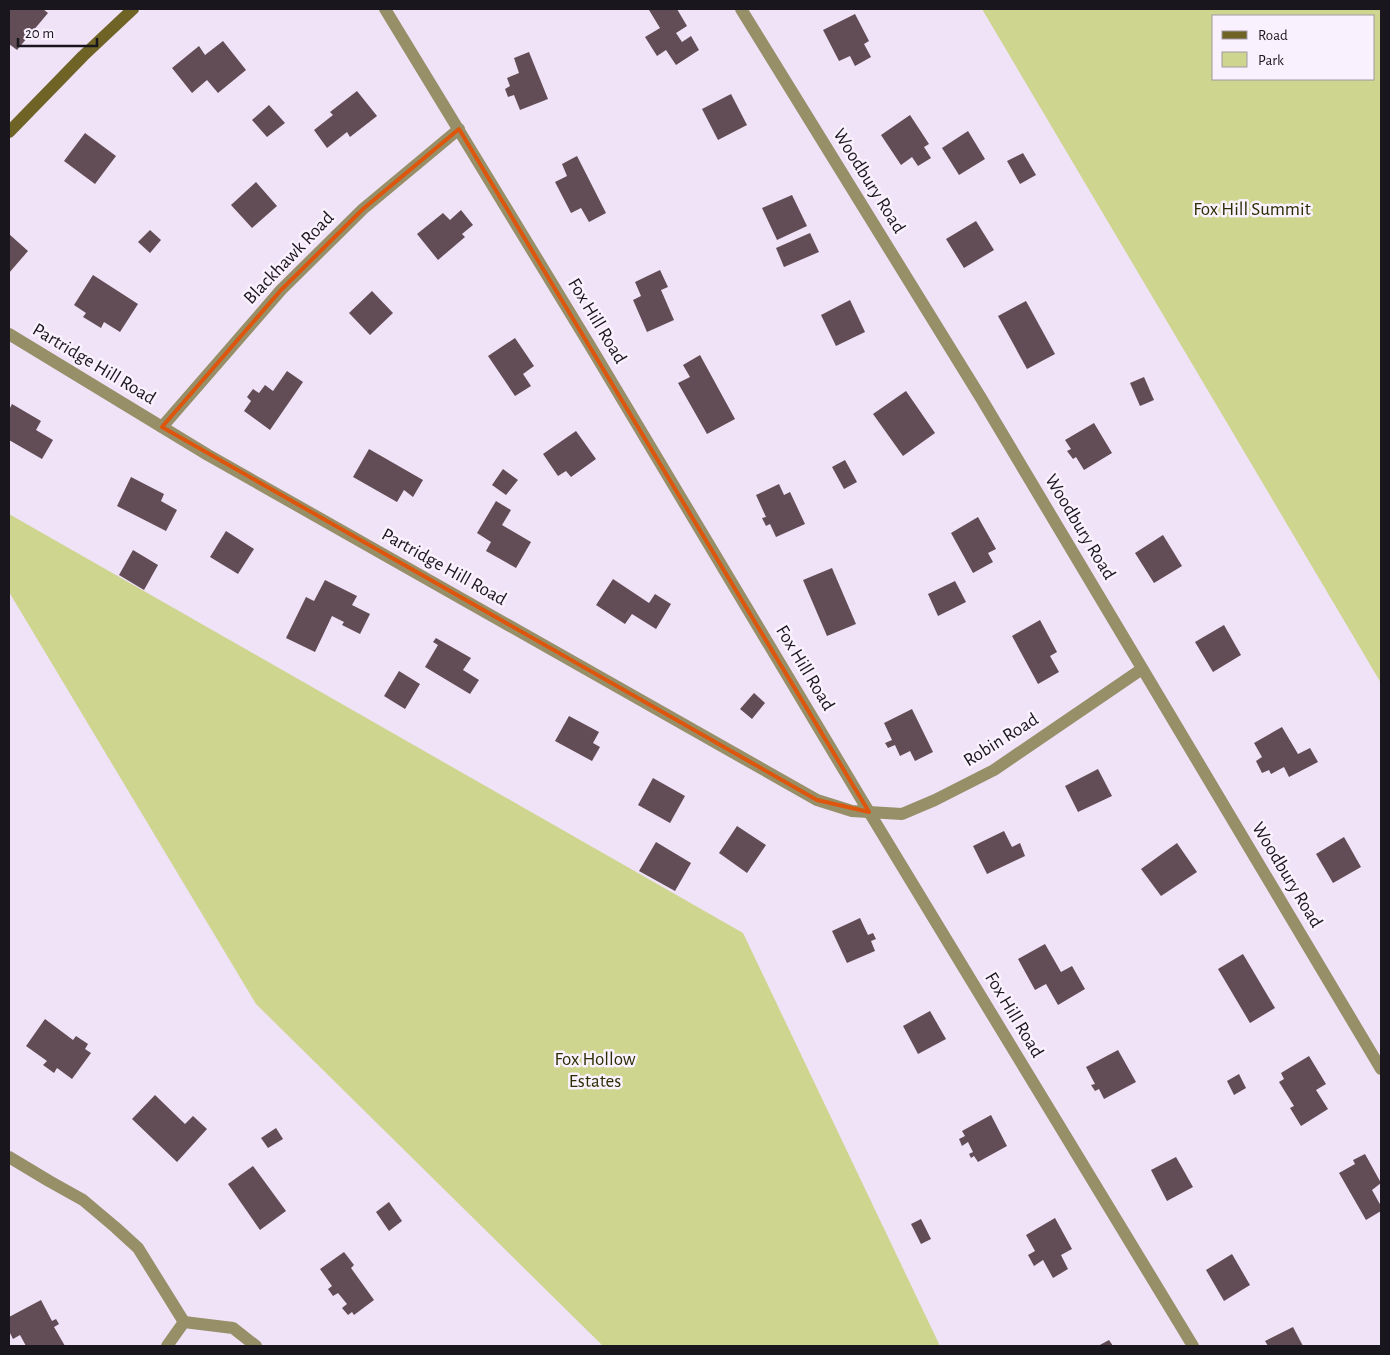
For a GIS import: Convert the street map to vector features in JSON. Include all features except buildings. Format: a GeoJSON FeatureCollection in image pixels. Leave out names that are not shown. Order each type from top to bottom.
{"type":"FeatureCollection","features":[{"type":"Feature","properties":{"kind":"main road"},"geometry":{"type":"LineString","coordinates":[[9,132],[83,56],[134,9]]}},
{"type":"Feature","properties":{"kind":"street","name":"Fox Hill Road"},"geometry":{"type":"LineString","coordinates":[[385,9],[1193,1346]]}},
{"type":"Feature","properties":{"kind":"street","name":"Woodbury Road"},"geometry":{"type":"LineString","coordinates":[[741,9],[981,398],[1381,1069]]}},
{"type":"Feature","properties":{"kind":"street","name":"Blackhawk Road"},"geometry":{"type":"LineString","coordinates":[[162,427],[281,290],[363,209],[458,129]]}},
{"type":"Feature","properties":{"kind":"street","name":"Partridge Hill Road"},"geometry":{"type":"LineString","coordinates":[[9,334],[217,460],[817,800],[852,811],[869,812]]}},
{"type":"Feature","properties":{"kind":"street","name":"Robin Road"},"geometry":{"type":"LineString","coordinates":[[869,812],[902,814],[935,800],[994,770],[1142,669]]}},
{"type":"Feature","properties":{"kind":"street"},"geometry":{"type":"LineString","coordinates":[[9,1157],[83,1200],[138,1248],[184,1322]]}},
{"type":"Feature","properties":{"kind":"street"},"geometry":{"type":"LineString","coordinates":[[167,1346],[184,1322]]}},
{"type":"Feature","properties":{"kind":"street"},"geometry":{"type":"LineString","coordinates":[[184,1322],[233,1328],[256,1346]]}},
{"type":"Feature","properties":{"kind":"highlighted area"},"geometry":{"type":"Polygon","coordinates":[[[459,129],[869,812],[817,800],[162,427],[281,290],[363,209],[459,129]]]}},
{"type":"Feature","properties":{"kind":"green space","name":"Fox Hill Summit"},"geometry":{"type":"Polygon","coordinates":[[[982,9],[1381,9],[1381,683],[982,9]]]}},
{"type":"Feature","properties":{"kind":"green space","name":"Fox Hollow Estates"},"geometry":{"type":"Polygon","coordinates":[[[9,514],[743,933],[940,1346],[603,1346],[256,1004],[9,592],[9,514]]]}}]}
